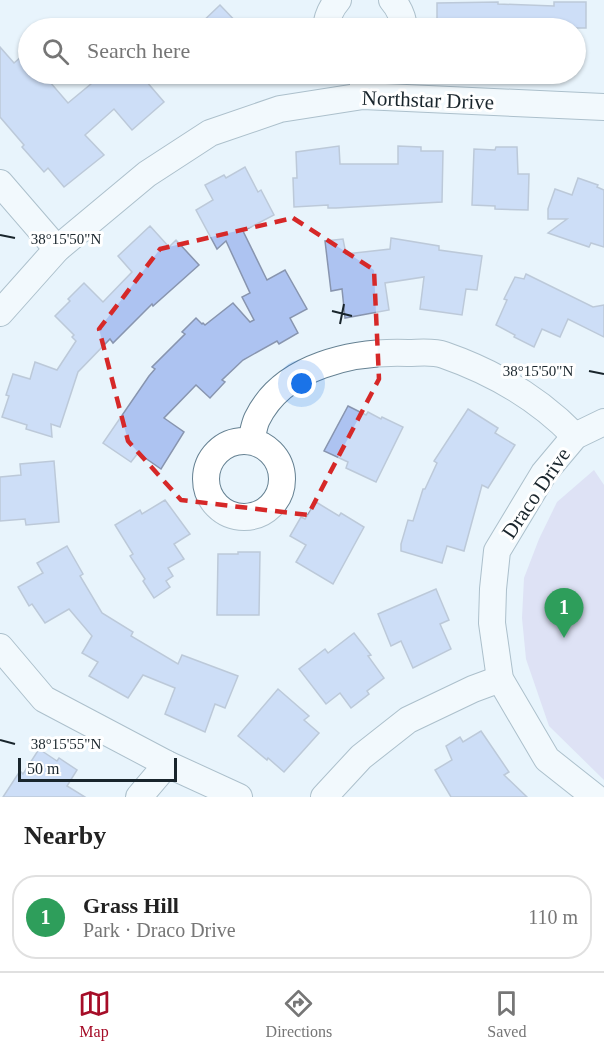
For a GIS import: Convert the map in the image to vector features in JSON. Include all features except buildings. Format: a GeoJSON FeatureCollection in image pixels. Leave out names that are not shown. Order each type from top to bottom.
{"type":"FeatureCollection","features":[{"type":"Feature","properties":{"kind":"street"},"geometry":{"type":"LineString","coordinates":[[328,18],[331,8],[338,0]]}},
{"type":"Feature","properties":{"kind":"street"},"geometry":{"type":"LineString","coordinates":[[392,0],[399,7],[404,18]]}},
{"type":"Feature","properties":{"kind":"street","name":"Northstar Drive"},"geometry":{"type":"LineString","coordinates":[[0,313],[57,249],[147,174],[210,133],[280,109],[363,85],[604,107]]}},
{"type":"Feature","properties":{"kind":"street"},"geometry":{"type":"LineString","coordinates":[[0,183],[57,249]]}},
{"type":"Feature","properties":{"kind":"street"},"geometry":{"type":"LineString","coordinates":[[251,441],[256,419],[278,390],[318,365],[378,352],[441,354],[500,378],[557,418],[575,436]]}},
{"type":"Feature","properties":{"kind":"street","name":"Draco Drive"},"geometry":{"type":"LineString","coordinates":[[595,797],[547,759],[500,679],[492,623],[497,551],[544,473],[575,436],[604,422]]}},
{"type":"Feature","properties":{"kind":"street"},"geometry":{"type":"LineString","coordinates":[[0,647],[44,699],[166,764],[239,797]]}},
{"type":"Feature","properties":{"kind":"street"},"geometry":{"type":"LineString","coordinates":[[324,797],[362,757],[408,720],[473,689],[500,679]]}},
{"type":"Feature","properties":{"kind":"street"},"geometry":{"type":"LineString","coordinates":[[139,797],[166,764]]}},
{"type":"Feature","properties":{"kind":"street"},"geometry":{"type":"LineString","coordinates":[[161,797],[166,764]]}},
{"type":"Feature","properties":{"kind":"highlighted area"},"geometry":{"type":"Polygon","coordinates":[[[293,218],[374,270],[379,379],[308,515],[181,500],[128,441],[99,329],[160,249],[293,218]]]}},
{"type":"Feature","properties":{"kind":"shaded area"},"geometry":{"type":"Polygon","coordinates":[[[594,470],[604,485],[604,780],[549,726],[526,659],[522,618],[524,578],[557,502],[594,470]]]}},
{"type":"Feature","properties":{"kind":"place","name":"Grass Hill"},"geometry":{"type":"Point","coordinates":[564,638]}}]}
